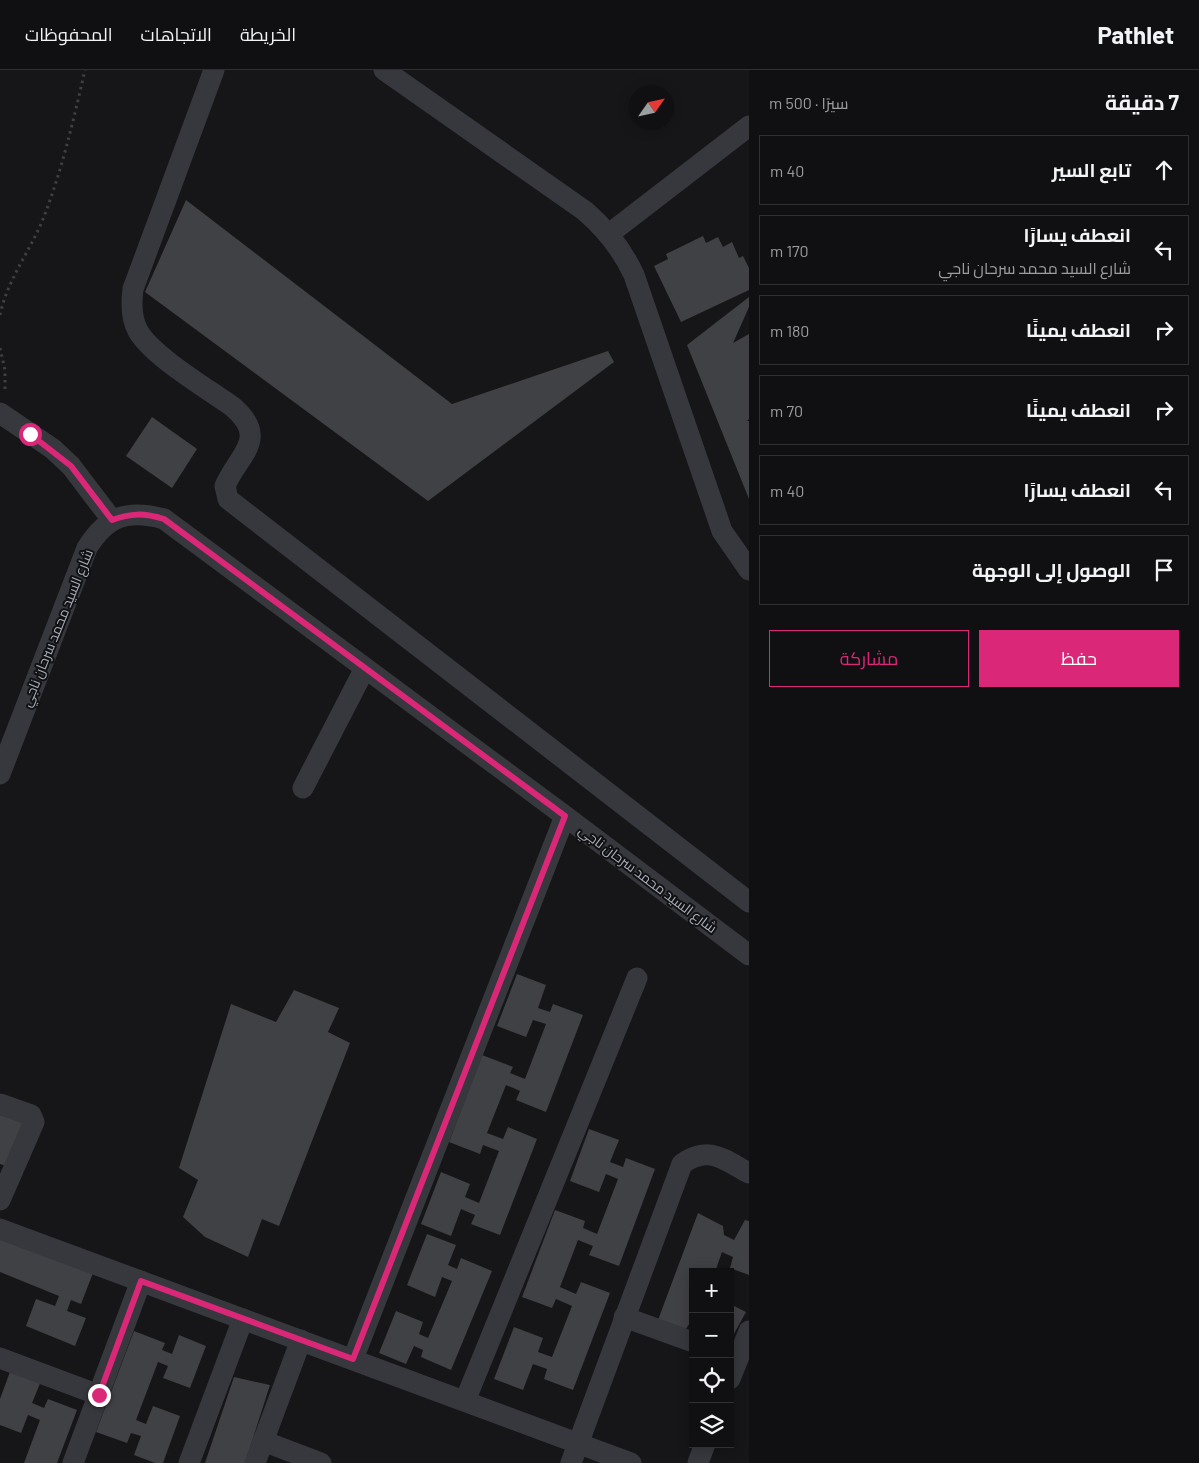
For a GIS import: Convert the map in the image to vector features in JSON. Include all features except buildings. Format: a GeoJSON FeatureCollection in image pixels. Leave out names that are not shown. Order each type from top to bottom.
{"type":"FeatureCollection","features":[{"type":"Feature","properties":{"kind":"street"},"geometry":{"type":"LineString","coordinates":[[214,70],[132,289],[131,303],[133,317],[146,342],[233,407],[241,414],[247,424],[250,436],[249,447],[225,486],[228,499],[745,896]]}},
{"type":"Feature","properties":{"kind":"street"},"geometry":{"type":"LineString","coordinates":[[384,70],[586,211],[609,234],[634,275],[722,531],[749,570]]}},
{"type":"Feature","properties":{"kind":"street"},"geometry":{"type":"LineString","coordinates":[[609,234],[749,126]]}},
{"type":"Feature","properties":{"kind":"street"},"geometry":{"type":"LineString","coordinates":[[2,405],[71,466],[112,520]]}},
{"type":"Feature","properties":{"kind":"street","name":"شارع السيد محمد سرحان ناجي"},"geometry":{"type":"LineString","coordinates":[[0,774],[87,548],[98,532],[112,520],[126,515],[145,514],[164,519],[565,816],[749,956]]}},
{"type":"Feature","properties":{"kind":"street"},"geometry":{"type":"LineString","coordinates":[[303,788],[365,668]]}},
{"type":"Feature","properties":{"kind":"street"},"geometry":{"type":"LineString","coordinates":[[353,1359],[565,816]]}},
{"type":"Feature","properties":{"kind":"street"},"geometry":{"type":"LineString","coordinates":[[465,1401],[637,978]]}},
{"type":"Feature","properties":{"kind":"street"},"geometry":{"type":"LineString","coordinates":[[0,1104],[31,1115],[34,1119],[6,1171],[0,1200]]}},
{"type":"Feature","properties":{"kind":"street"},"geometry":{"type":"LineString","coordinates":[[575,1453],[682,1164],[694,1155],[707,1153],[749,1172]]}},
{"type":"Feature","properties":{"kind":"street"},"geometry":{"type":"LineString","coordinates":[[0,1230],[465,1401],[575,1453],[631,1463]]}},
{"type":"Feature","properties":{"kind":"street"},"geometry":{"type":"LineString","coordinates":[[74,1463],[141,1281]]}},
{"type":"Feature","properties":{"kind":"street"},"geometry":{"type":"LineString","coordinates":[[624,1318],[689,1341]]}},
{"type":"Feature","properties":{"kind":"street"},"geometry":{"type":"LineString","coordinates":[[189,1463],[243,1319]]}},
{"type":"Feature","properties":{"kind":"street"},"geometry":{"type":"LineString","coordinates":[[734,1358],[749,1331]]}},
{"type":"Feature","properties":{"kind":"street"},"geometry":{"type":"LineString","coordinates":[[255,1463],[301,1340]]}},
{"type":"Feature","properties":{"kind":"street"},"geometry":{"type":"LineString","coordinates":[[2,1365],[99,1395]]}},
{"type":"Feature","properties":{"kind":"street"},"geometry":{"type":"LineString","coordinates":[[263,1441],[321,1463]]}},
{"type":"Feature","properties":{"kind":"street"},"geometry":{"type":"LineString","coordinates":[[698,1463],[704,1448]]}},
{"type":"Feature","properties":{"kind":"path"},"geometry":{"type":"LineString","coordinates":[[0,315],[7,289],[40,226],[54,190],[85,70]]}},
{"type":"Feature","properties":{"kind":"path"},"geometry":{"type":"LineString","coordinates":[[0,348],[6,381],[2,405]]}},
{"type":"Feature","properties":{"kind":"route"},"geometry":{"type":"LineString","coordinates":[[30,434],[53,449],[71,466],[112,520],[126,515],[145,514],[164,519],[565,816],[353,1359],[141,1281],[99,1395]]}}]}
